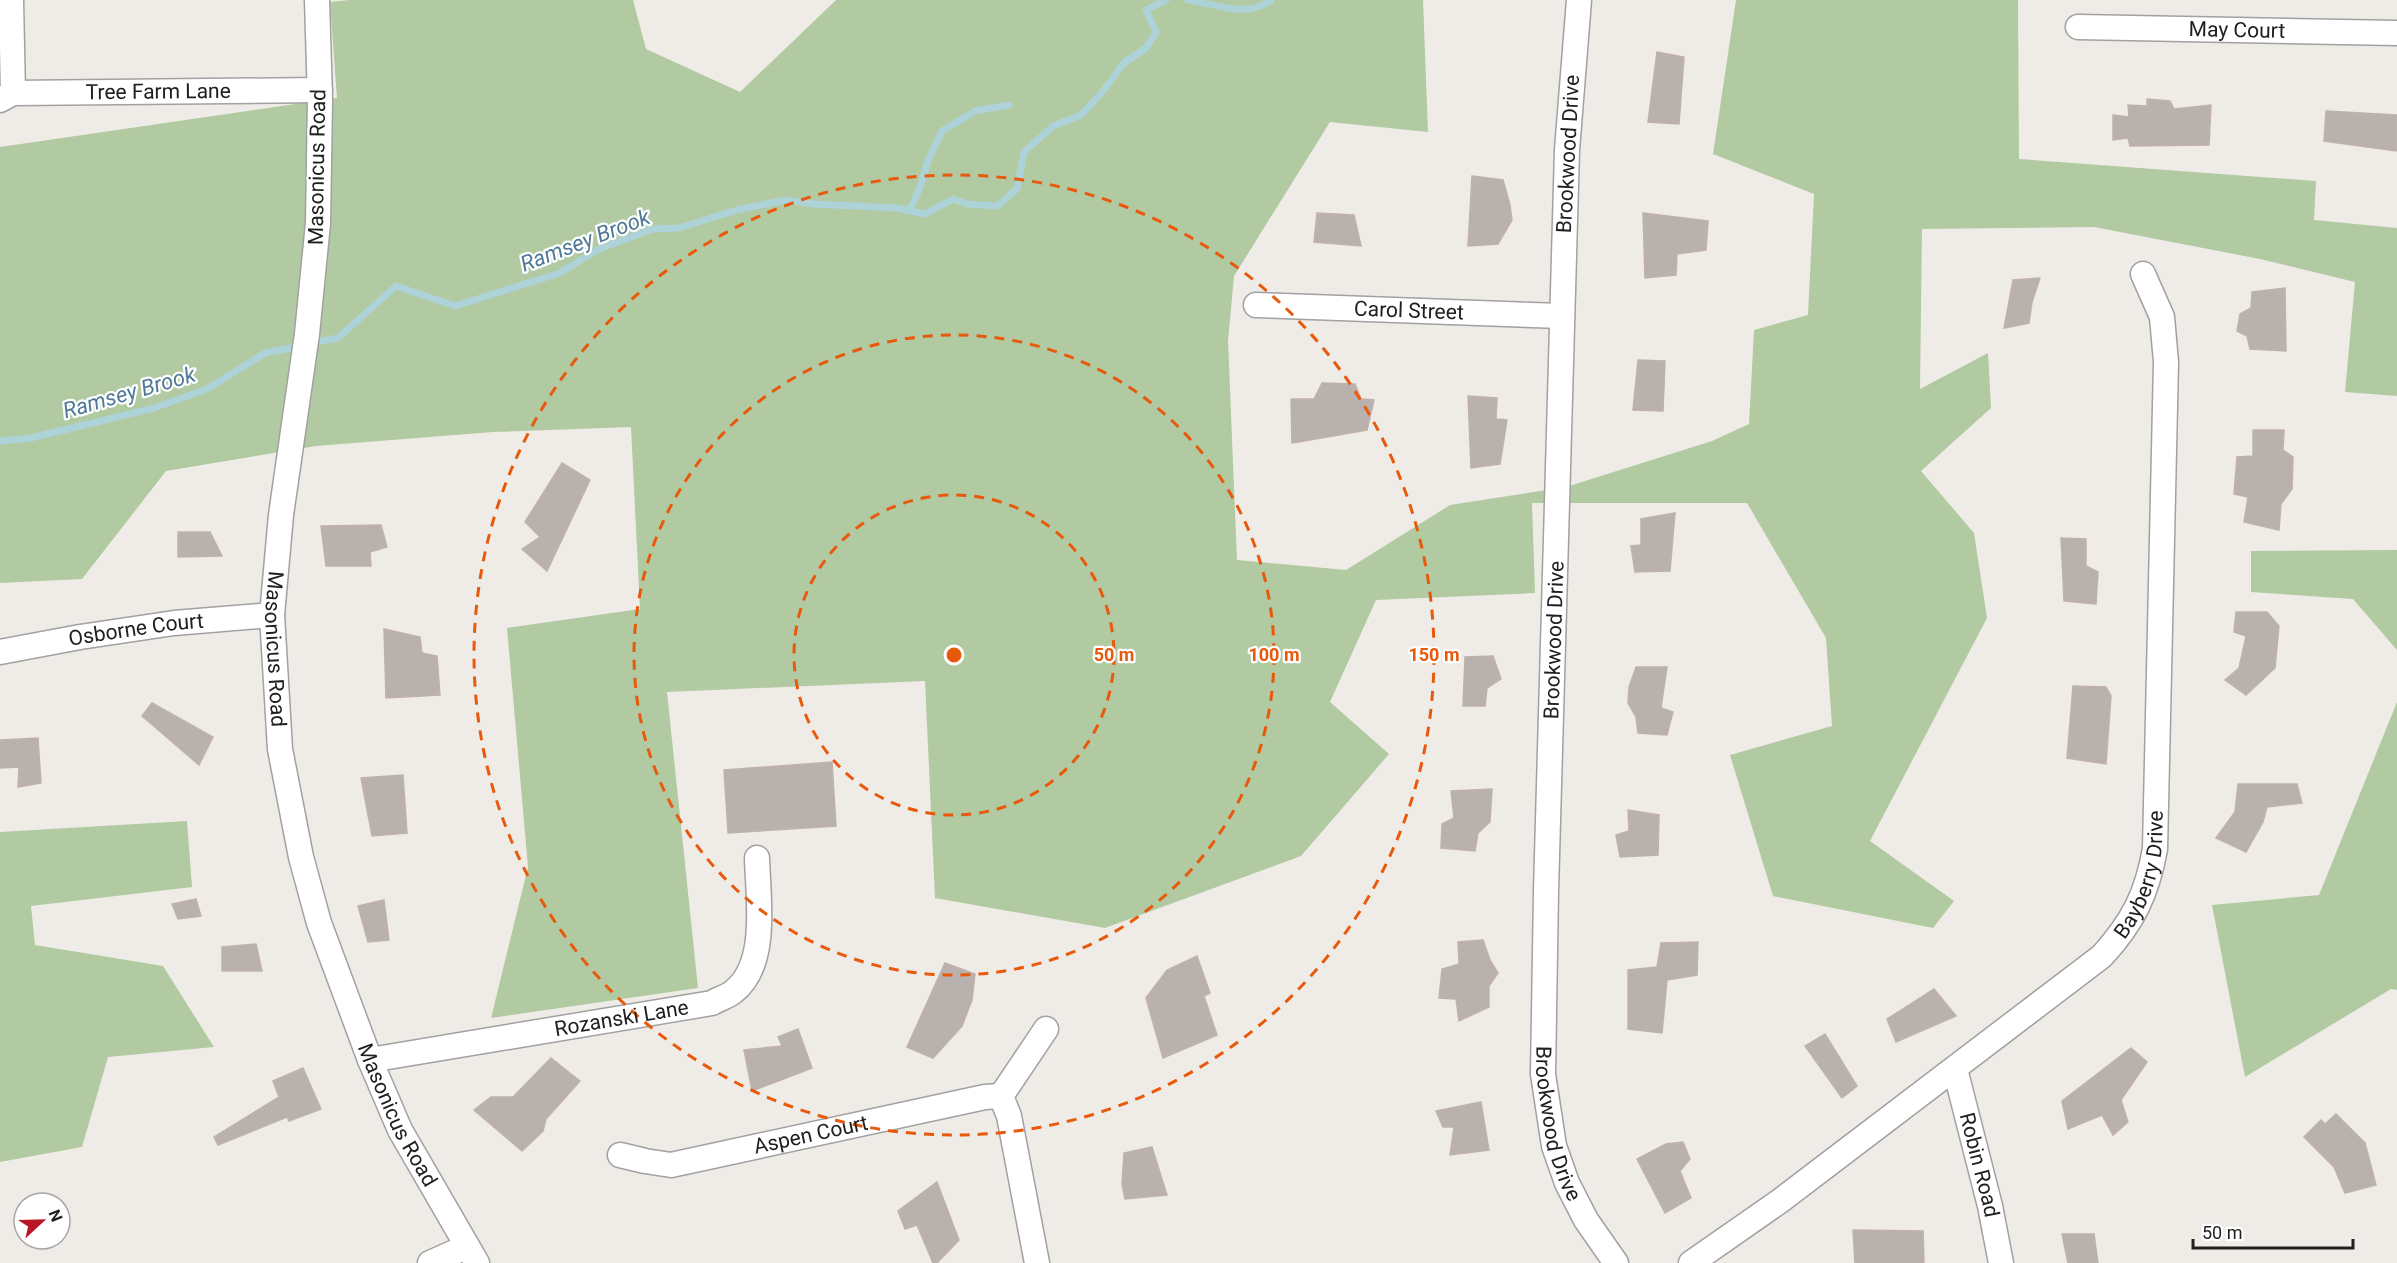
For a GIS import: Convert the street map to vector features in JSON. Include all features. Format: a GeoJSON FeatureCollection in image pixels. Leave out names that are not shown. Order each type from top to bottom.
{"type":"FeatureCollection","features":[{"type":"Feature","properties":{"kind":"street"},"geometry":{"type":"LineString","coordinates":[[7,97],[11,0]]}},
{"type":"Feature","properties":{"kind":"street","name":"Masonicus Road"},"geometry":{"type":"LineString","coordinates":[[317,0],[320,90],[318,223],[307,334],[283,505],[272,615],[280,749],[301,857],[320,923],[370,1060],[400,1130],[472,1255]]}},
{"type":"Feature","properties":{"kind":"street","name":"Brookwood Drive"},"geometry":{"type":"LineString","coordinates":[[1579,0],[1567,150],[1543,1074],[1554,1146],[1567,1183],[1586,1220],[1616,1263]]}},
{"type":"Feature","properties":{"kind":"street","name":"May Court"},"geometry":{"type":"LineString","coordinates":[[2078,27],[2397,33]]}},
{"type":"Feature","properties":{"kind":"street","name":"Tree Farm Lane"},"geometry":{"type":"LineString","coordinates":[[7,97],[320,90]]}},
{"type":"Feature","properties":{"kind":"street","name":"Bayberry Drive"},"geometry":{"type":"LineString","coordinates":[[1691,1263],[1780,1201],[2102,956],[2122,934],[2133,916],[2150,877],[2155,849],[2166,362],[2162,317],[2143,274]]}},
{"type":"Feature","properties":{"kind":"street","name":"Carol Street"},"geometry":{"type":"LineString","coordinates":[[1256,305],[1562,316]]}},
{"type":"Feature","properties":{"kind":"street","name":"Osborne Court"},"geometry":{"type":"LineString","coordinates":[[0,652],[174,623],[272,615]]}},
{"type":"Feature","properties":{"kind":"street","name":"Rozanski Lane"},"geometry":{"type":"LineString","coordinates":[[370,1060],[712,1003],[734,992],[751,969],[759,934],[757,858]]}},
{"type":"Feature","properties":{"kind":"street"},"geometry":{"type":"LineString","coordinates":[[1037,1263],[1010,1116],[1000,1096],[1046,1029]]}},
{"type":"Feature","properties":{"kind":"street","name":"Robin Road"},"geometry":{"type":"LineString","coordinates":[[1955,1069],[1990,1206],[2001,1263]]}},
{"type":"Feature","properties":{"kind":"street","name":"Aspen Court"},"geometry":{"type":"LineString","coordinates":[[620,1155],[671,1165],[985,1097],[1000,1096]]}},
{"type":"Feature","properties":{"kind":"street"},"geometry":{"type":"LineString","coordinates":[[430,1263],[472,1255]]}},
{"type":"Feature","properties":{"kind":"green space"},"geometry":{"type":"Polygon","coordinates":[[[349,0],[633,0],[646,49],[740,92],[836,0],[1423,0],[1428,132],[1330,122],[1234,276],[1228,341],[1237,560],[1346,570],[1450,505],[1566,487],[1712,441],[1749,424],[1754,330],[1808,315],[1814,194],[1713,154],[1736,0],[2018,0],[2019,159],[2316,181],[2314,220],[2397,228],[2397,396],[2345,392],[2355,282],[2260,259],[2094,227],[1922,229],[1920,389],[1988,353],[1991,408],[1921,471],[1974,533],[1987,618],[1870,841],[1954,901],[1933,928],[1773,896],[1730,755],[1832,726],[1826,638],[1747,503],[1532,503],[1535,593],[1376,600],[1330,702],[1389,754],[1301,856],[1105,928],[935,898],[925,681],[667,692],[698,988],[491,1018],[528,867],[507,628],[640,609],[631,427],[493,432],[316,446],[166,471],[82,579],[0,583],[0,147],[337,98],[330,2],[349,0]]]}},
{"type":"Feature","properties":{"kind":"green space"},"geometry":{"type":"Polygon","coordinates":[[[2397,550],[2397,650],[2353,599],[2251,592],[2251,551],[2397,550]]]}},
{"type":"Feature","properties":{"kind":"green space"},"geometry":{"type":"Polygon","coordinates":[[[2397,702],[2397,990],[2391,989],[2245,1077],[2212,905],[2319,895],[2397,702]]]}},
{"type":"Feature","properties":{"kind":"green space"},"geometry":{"type":"Polygon","coordinates":[[[187,821],[192,887],[31,906],[35,945],[163,966],[214,1047],[108,1057],[82,1147],[0,1162],[0,832],[187,821]]]}},
{"type":"Feature","properties":{"kind":"building"},"geometry":{"type":"Polygon","coordinates":[[[1657,52],[1684,57],[1679,124],[1648,122],[1657,52]]]}},
{"type":"Feature","properties":{"kind":"building"},"geometry":{"type":"Polygon","coordinates":[[[2147,99],[2170,101],[2174,109],[2211,105],[2209,145],[2130,146],[2128,138],[2113,140],[2113,115],[2129,117],[2128,105],[2147,106],[2147,99]]]}},
{"type":"Feature","properties":{"kind":"building"},"geometry":{"type":"Polygon","coordinates":[[[2326,111],[2397,115],[2397,151],[2324,141],[2326,111]]]}},
{"type":"Feature","properties":{"kind":"building"},"geometry":{"type":"Polygon","coordinates":[[[1472,176],[1503,180],[1512,220],[1498,244],[1468,246],[1472,176]]]}},
{"type":"Feature","properties":{"kind":"building"},"geometry":{"type":"Polygon","coordinates":[[[1317,213],[1354,215],[1361,246],[1314,242],[1317,213]]]}},
{"type":"Feature","properties":{"kind":"building"},"geometry":{"type":"Polygon","coordinates":[[[1643,213],[1708,221],[1706,250],[1677,254],[1676,275],[1645,278],[1643,213]]]}},
{"type":"Feature","properties":{"kind":"building"},"geometry":{"type":"Polygon","coordinates":[[[2040,278],[2032,302],[2029,323],[2004,328],[2013,280],[2040,278]]]}},
{"type":"Feature","properties":{"kind":"building"},"geometry":{"type":"Polygon","coordinates":[[[2285,288],[2286,351],[2250,349],[2247,336],[2237,331],[2240,314],[2251,308],[2252,292],[2285,288]]]}},
{"type":"Feature","properties":{"kind":"building"},"geometry":{"type":"Polygon","coordinates":[[[1638,360],[1665,361],[1663,411],[1633,410],[1638,360]]]}},
{"type":"Feature","properties":{"kind":"building"},"geometry":{"type":"Polygon","coordinates":[[[1322,383],[1355,384],[1361,399],[1374,400],[1367,430],[1292,443],[1291,399],[1314,399],[1322,383]]]}},
{"type":"Feature","properties":{"kind":"building"},"geometry":{"type":"Polygon","coordinates":[[[1468,396],[1497,398],[1496,419],[1507,420],[1500,464],[1471,468],[1468,396]]]}},
{"type":"Feature","properties":{"kind":"building"},"geometry":{"type":"Polygon","coordinates":[[[2253,430],[2284,430],[2283,450],[2293,457],[2292,489],[2281,504],[2279,530],[2244,522],[2248,497],[2234,494],[2237,457],[2253,456],[2253,430]]]}},
{"type":"Feature","properties":{"kind":"building"},"geometry":{"type":"Polygon","coordinates":[[[562,463],[590,480],[547,571],[522,549],[540,537],[525,522],[562,463]]]}},
{"type":"Feature","properties":{"kind":"building"},"geometry":{"type":"Polygon","coordinates":[[[1675,513],[1670,571],[1635,572],[1631,546],[1641,545],[1641,519],[1675,513]]]}},
{"type":"Feature","properties":{"kind":"building"},"geometry":{"type":"Polygon","coordinates":[[[381,525],[387,547],[370,552],[371,566],[326,566],[321,526],[381,525]]]}},
{"type":"Feature","properties":{"kind":"building"},"geometry":{"type":"Polygon","coordinates":[[[178,532],[210,532],[222,556],[178,557],[178,532]]]}},
{"type":"Feature","properties":{"kind":"building"},"geometry":{"type":"Polygon","coordinates":[[[2061,538],[2086,539],[2086,566],[2098,572],[2096,604],[2064,601],[2061,538]]]}},
{"type":"Feature","properties":{"kind":"building"},"geometry":{"type":"Polygon","coordinates":[[[2236,612],[2267,612],[2279,626],[2275,668],[2246,695],[2225,680],[2239,668],[2246,636],[2234,632],[2236,612]]]}},
{"type":"Feature","properties":{"kind":"building"},"geometry":{"type":"Polygon","coordinates":[[[384,629],[420,637],[422,653],[437,656],[440,695],[386,698],[384,629]]]}},
{"type":"Feature","properties":{"kind":"building"},"geometry":{"type":"Polygon","coordinates":[[[1493,656],[1501,679],[1487,688],[1485,706],[1463,706],[1465,657],[1493,656]]]}},
{"type":"Feature","properties":{"kind":"building"},"geometry":{"type":"Polygon","coordinates":[[[1636,667],[1667,667],[1661,708],[1673,712],[1667,735],[1638,733],[1636,717],[1628,703],[1629,687],[1636,667]]]}},
{"type":"Feature","properties":{"kind":"building"},"geometry":{"type":"Polygon","coordinates":[[[2073,686],[2106,687],[2111,696],[2106,764],[2067,758],[2073,686]]]}},
{"type":"Feature","properties":{"kind":"building"},"geometry":{"type":"Polygon","coordinates":[[[152,703],[213,737],[199,765],[142,716],[152,703]]]}},
{"type":"Feature","properties":{"kind":"building"},"geometry":{"type":"Polygon","coordinates":[[[38,738],[41,783],[18,787],[19,767],[0,768],[0,740],[38,738]]]}},
{"type":"Feature","properties":{"kind":"building"},"geometry":{"type":"Polygon","coordinates":[[[832,762],[836,826],[728,833],[724,770],[832,762]]]}},
{"type":"Feature","properties":{"kind":"building"},"geometry":{"type":"Polygon","coordinates":[[[403,775],[407,833],[372,836],[361,778],[403,775]]]}},
{"type":"Feature","properties":{"kind":"building"},"geometry":{"type":"Polygon","coordinates":[[[2238,784],[2297,784],[2302,803],[2267,807],[2263,822],[2246,852],[2216,838],[2235,812],[2238,784]]]}},
{"type":"Feature","properties":{"kind":"building"},"geometry":{"type":"Polygon","coordinates":[[[1492,789],[1490,822],[1478,833],[1475,851],[1441,848],[1442,824],[1454,818],[1451,791],[1492,789]]]}},
{"type":"Feature","properties":{"kind":"building"},"geometry":{"type":"Polygon","coordinates":[[[1628,810],[1659,815],[1658,855],[1620,857],[1616,835],[1629,831],[1628,810]]]}},
{"type":"Feature","properties":{"kind":"building"},"geometry":{"type":"Polygon","coordinates":[[[196,899],[201,916],[178,919],[172,904],[196,899]]]}},
{"type":"Feature","properties":{"kind":"building"},"geometry":{"type":"Polygon","coordinates":[[[384,900],[389,940],[368,942],[358,906],[384,900]]]}},
{"type":"Feature","properties":{"kind":"building"},"geometry":{"type":"Polygon","coordinates":[[[1483,940],[1490,960],[1498,973],[1489,986],[1489,1007],[1459,1021],[1456,999],[1439,998],[1442,969],[1459,964],[1458,942],[1483,940]]]}},
{"type":"Feature","properties":{"kind":"building"},"geometry":{"type":"Polygon","coordinates":[[[1698,942],[1697,975],[1667,980],[1662,1033],[1628,1029],[1628,970],[1657,967],[1661,943],[1698,942]]]}},
{"type":"Feature","properties":{"kind":"building"},"geometry":{"type":"Polygon","coordinates":[[[256,944],[262,971],[222,971],[222,947],[256,944]]]}},
{"type":"Feature","properties":{"kind":"building"},"geometry":{"type":"Polygon","coordinates":[[[1197,956],[1210,993],[1204,996],[1217,1035],[1163,1058],[1146,998],[1167,970],[1197,956]]]}},
{"type":"Feature","properties":{"kind":"building"},"geometry":{"type":"Polygon","coordinates":[[[945,963],[975,974],[972,1000],[962,1026],[933,1058],[907,1047],[945,963]]]}},
{"type":"Feature","properties":{"kind":"building"},"geometry":{"type":"Polygon","coordinates":[[[1934,989],[1956,1016],[1896,1042],[1887,1019],[1934,989]]]}},
{"type":"Feature","properties":{"kind":"building"},"geometry":{"type":"Polygon","coordinates":[[[798,1029],[812,1068],[752,1091],[744,1050],[782,1046],[778,1037],[798,1029]]]}},
{"type":"Feature","properties":{"kind":"building"},"geometry":{"type":"Polygon","coordinates":[[[1825,1034],[1857,1086],[1842,1098],[1805,1046],[1825,1034]]]}},
{"type":"Feature","properties":{"kind":"building"},"geometry":{"type":"Polygon","coordinates":[[[2131,1048],[2147,1062],[2121,1100],[2128,1122],[2113,1135],[2102,1115],[2068,1129],[2062,1101],[2131,1048]]]}},
{"type":"Feature","properties":{"kind":"building"},"geometry":{"type":"Polygon","coordinates":[[[551,1058],[580,1081],[546,1119],[543,1131],[522,1151],[474,1110],[491,1097],[513,1097],[551,1058]]]}},
{"type":"Feature","properties":{"kind":"building"},"geometry":{"type":"Polygon","coordinates":[[[303,1068],[321,1109],[289,1121],[287,1117],[218,1145],[214,1137],[279,1097],[273,1081],[303,1068]]]}},
{"type":"Feature","properties":{"kind":"building"},"geometry":{"type":"Polygon","coordinates":[[[1481,1102],[1489,1150],[1450,1155],[1454,1127],[1443,1127],[1436,1111],[1481,1102]]]}},
{"type":"Feature","properties":{"kind":"building"},"geometry":{"type":"Polygon","coordinates":[[[2336,1114],[2365,1143],[2376,1185],[2345,1193],[2334,1167],[2304,1137],[2321,1120],[2325,1124],[2336,1114]]]}},
{"type":"Feature","properties":{"kind":"building"},"geometry":{"type":"Polygon","coordinates":[[[1683,1142],[1690,1159],[1680,1171],[1691,1198],[1665,1213],[1637,1159],[1666,1144],[1683,1142]]]}},
{"type":"Feature","properties":{"kind":"building"},"geometry":{"type":"Polygon","coordinates":[[[1152,1147],[1167,1195],[1125,1199],[1122,1184],[1124,1153],[1152,1147]]]}},
{"type":"Feature","properties":{"kind":"building"},"geometry":{"type":"Polygon","coordinates":[[[937,1182],[959,1240],[937,1263],[933,1263],[917,1225],[905,1229],[898,1211],[937,1182]]]}},
{"type":"Feature","properties":{"kind":"building"},"geometry":{"type":"Polygon","coordinates":[[[1853,1230],[1923,1231],[1924,1263],[1855,1263],[1853,1230]]]}},
{"type":"Feature","properties":{"kind":"building"},"geometry":{"type":"Polygon","coordinates":[[[2062,1234],[2094,1234],[2098,1263],[2068,1263],[2062,1234]]]}},
{"type":"Feature","properties":{"kind":"waterway","name":"Ramsey Brook"},"geometry":{"type":"LineString","coordinates":[[311,343],[338,338],[396,286],[455,306],[560,273],[597,250],[652,229],[679,228],[737,210],[786,200],[814,204],[896,208],[925,214],[953,199],[967,204],[997,206],[1017,189],[1024,152],[1053,126],[1081,115],[1124,63],[1146,48],[1156,32],[1146,10],[1166,0]]}},
{"type":"Feature","properties":{"kind":"waterway","name":"Ramsey Brook"},"geometry":{"type":"LineString","coordinates":[[1188,0],[1231,9],[1251,9],[1271,0]]}},
{"type":"Feature","properties":{"kind":"waterway"},"geometry":{"type":"LineString","coordinates":[[909,211],[920,188],[928,160],[942,131],[975,111],[1009,105]]}},
{"type":"Feature","properties":{"kind":"waterway","name":"Ramsey Brook"},"geometry":{"type":"LineString","coordinates":[[0,441],[31,438],[154,408],[207,389],[265,353],[300,346]]}}]}
